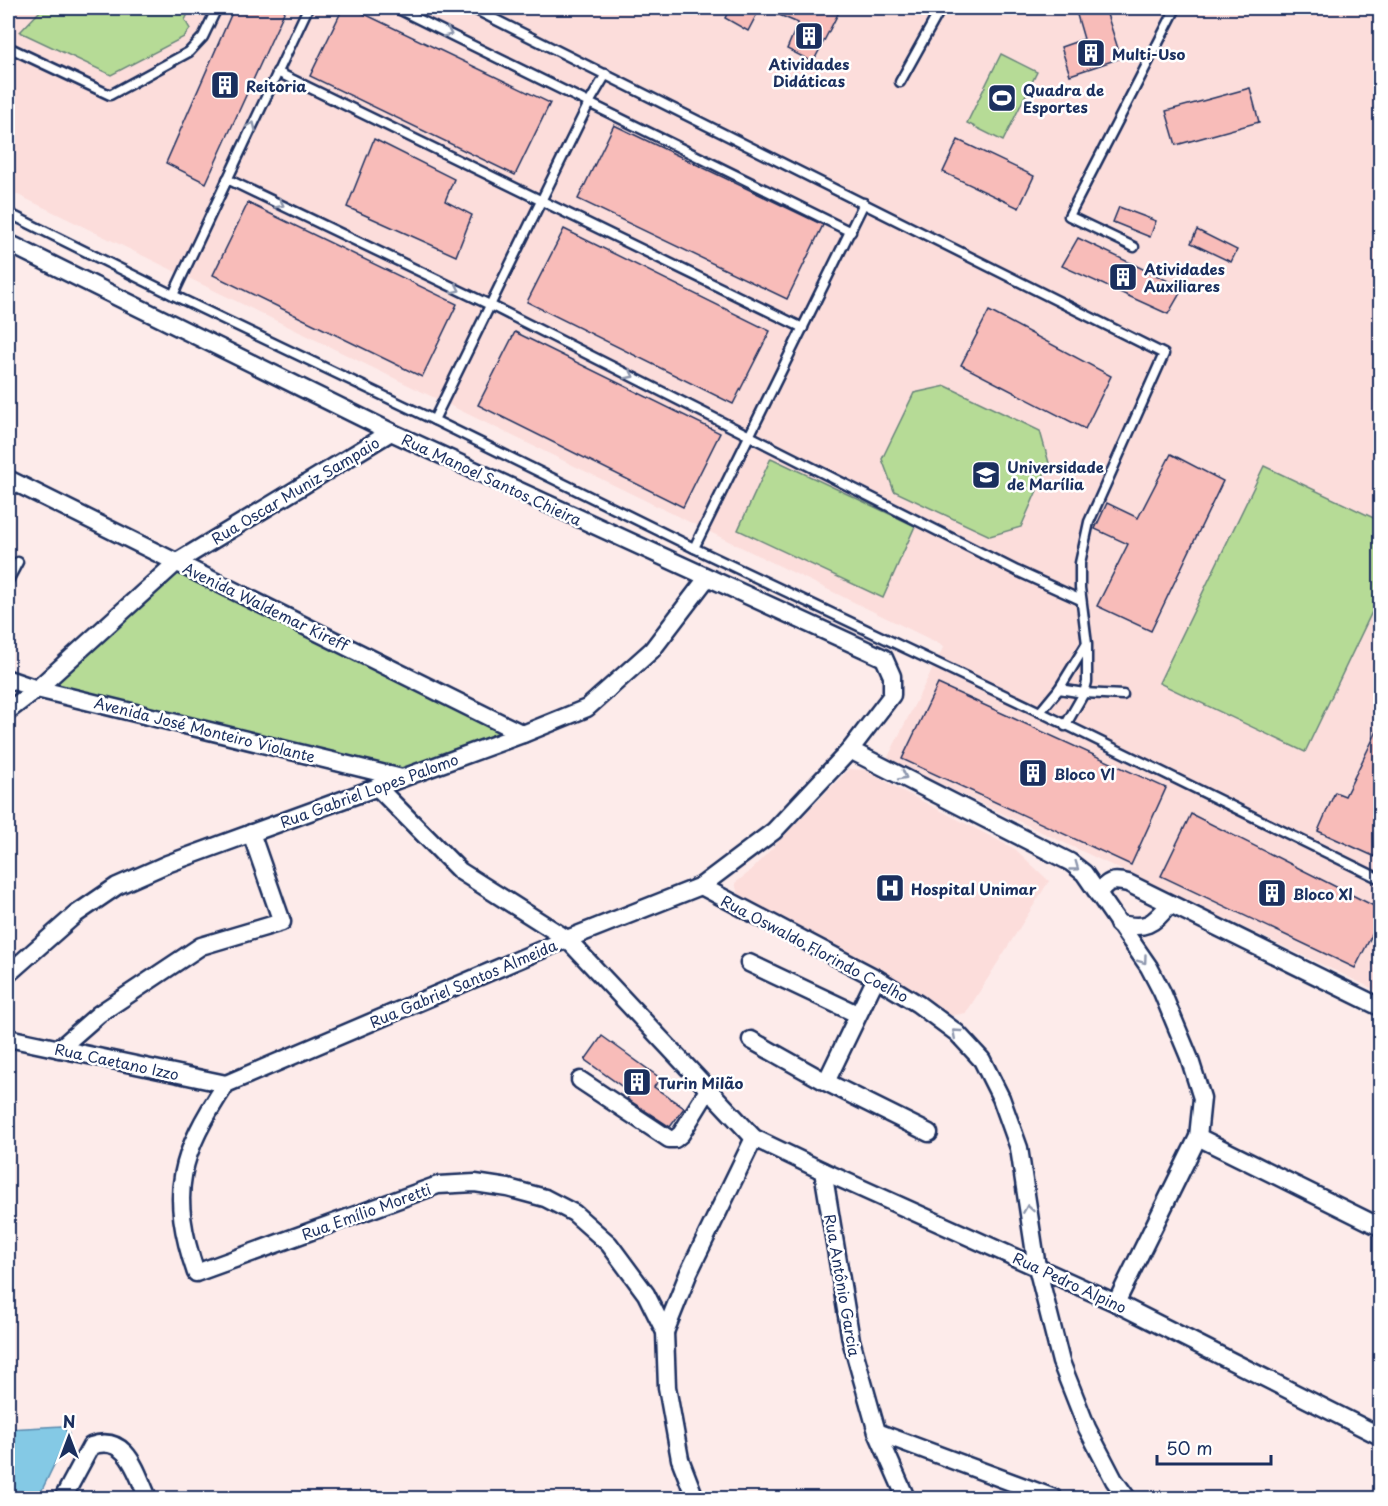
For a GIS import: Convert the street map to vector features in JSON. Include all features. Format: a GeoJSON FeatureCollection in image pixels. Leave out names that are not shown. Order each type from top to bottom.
{"type":"FeatureCollection","features":[{"type":"Feature","properties":{"kind":"street","name":"Rua Manoel Santos Chieira"},"geometry":{"type":"LineString","coordinates":[[8,243],[392,432],[884,658],[892,676],[892,695],[850,750]]}},
{"type":"Feature","properties":{"kind":"street","name":"Rua Oscar Muniz Sampaio"},"geometry":{"type":"LineString","coordinates":[[8,711],[37,688],[177,562],[392,432]]}},
{"type":"Feature","properties":{"kind":"street","name":"Avenida Waldemar Kireff"},"geometry":{"type":"LineString","coordinates":[[8,479],[523,734]]}},
{"type":"Feature","properties":{"kind":"street","name":"Rua Gabriel Lopes Palomo"},"geometry":{"type":"LineString","coordinates":[[8,974],[76,914],[117,886],[167,864],[523,734],[587,708],[652,650],[707,578]]}},
{"type":"Feature","properties":{"kind":"street","name":"Avenida José Monteiro Violante"},"geometry":{"type":"LineString","coordinates":[[8,679],[403,778]]}},
{"type":"Feature","properties":{"kind":"street","name":"Rua Gabriel Santos Almeida"},"geometry":{"type":"LineString","coordinates":[[226,1084],[567,939],[701,886],[774,831],[850,750]]}},
{"type":"Feature","properties":{"kind":"street"},"geometry":{"type":"LineString","coordinates":[[850,750],[1070,862],[1084,873],[1149,968],[1162,992],[1189,1057],[1202,1098],[1198,1137],[1116,1303]]}},
{"type":"Feature","properties":{"kind":"street"},"geometry":{"type":"LineString","coordinates":[[377,787],[460,871],[567,939],[754,1138],[689,1272],[665,1332]]}},
{"type":"Feature","properties":{"kind":"street"},"geometry":{"type":"LineString","coordinates":[[59,1049],[99,1014],[201,946],[282,922],[251,833]]}},
{"type":"Feature","properties":{"kind":"street"},"geometry":{"type":"LineString","coordinates":[[1098,894],[1106,883],[1115,879],[1128,884],[1380,1007]]}},
{"type":"Feature","properties":{"kind":"street","name":"Rua Oswaldo Florindo Coelho"},"geometry":{"type":"LineString","coordinates":[[701,886],[876,978],[918,1004],[957,1033],[982,1060],[1001,1098],[1019,1148],[1037,1267],[1061,1362],[1087,1428],[1114,1480],[1127,1498]]}},
{"type":"Feature","properties":{"kind":"street"},"geometry":{"type":"LineString","coordinates":[[1118,924],[1143,927],[1157,918],[1170,904]]}},
{"type":"Feature","properties":{"kind":"street"},"geometry":{"type":"LineString","coordinates":[[749,963],[857,1014]]}},
{"type":"Feature","properties":{"kind":"street"},"geometry":{"type":"LineString","coordinates":[[826,1082],[876,978]]}},
{"type":"Feature","properties":{"kind":"street","name":"Rua Caetano Izzo"},"geometry":{"type":"LineString","coordinates":[[8,1038],[226,1084]]}},
{"type":"Feature","properties":{"kind":"street"},"geometry":{"type":"LineString","coordinates":[[751,1040],[826,1082],[929,1133]]}},
{"type":"Feature","properties":{"kind":"street"},"geometry":{"type":"LineString","coordinates":[[580,1080],[669,1138],[675,1139],[681,1134],[708,1090]]}},
{"type":"Feature","properties":{"kind":"street","name":"Rua Emílio Moretti"},"geometry":{"type":"LineString","coordinates":[[226,1084],[203,1120],[192,1145],[182,1179],[181,1206],[185,1241],[196,1274],[438,1185],[475,1183],[508,1188],[545,1198],[574,1213],[609,1244],[646,1294],[665,1332],[667,1387],[680,1460],[695,1498]]}},
{"type":"Feature","properties":{"kind":"street"},"geometry":{"type":"LineString","coordinates":[[1198,1137],[1380,1227]]}},
{"type":"Feature","properties":{"kind":"street","name":"Rua Pedro Alpino"},"geometry":{"type":"LineString","coordinates":[[754,1138],[823,1172],[1116,1303],[1380,1436]]}},
{"type":"Feature","properties":{"kind":"street","name":"Rua Antônio Garcia"},"geometry":{"type":"LineString","coordinates":[[823,1172],[851,1340],[877,1432],[906,1498]]}},
{"type":"Feature","properties":{"kind":"street"},"geometry":{"type":"LineString","coordinates":[[877,1432],[1054,1498]]}},
{"type":"Feature","properties":{"kind":"street"},"geometry":{"type":"LineString","coordinates":[[63,1498],[91,1446],[103,1442],[115,1444],[128,1456],[148,1498]]}},
{"type":"Feature","properties":{"kind":"lane"},"geometry":{"type":"LineString","coordinates":[[8,47],[110,95],[189,52],[203,37],[217,8]]}},
{"type":"Feature","properties":{"kind":"lane"},"geometry":{"type":"LineString","coordinates":[[172,295],[308,8]]}},
{"type":"Feature","properties":{"kind":"lane"},"geometry":{"type":"LineString","coordinates":[[396,8],[851,231]]}},
{"type":"Feature","properties":{"kind":"lane"},"geometry":{"type":"LineString","coordinates":[[472,8],[1164,354],[1089,522],[1080,563],[1081,600],[1087,644],[1087,682],[1084,693],[1065,726]]}},
{"type":"Feature","properties":{"kind":"lane"},"geometry":{"type":"LineString","coordinates":[[900,82],[941,8]]}},
{"type":"Feature","properties":{"kind":"lane"},"geometry":{"type":"LineString","coordinates":[[1134,247],[1069,216],[1176,8]]}},
{"type":"Feature","properties":{"kind":"lane"},"geometry":{"type":"LineString","coordinates":[[277,72],[802,328]]}},
{"type":"Feature","properties":{"kind":"lane"},"geometry":{"type":"LineString","coordinates":[[434,420],[589,103],[606,74]]}},
{"type":"Feature","properties":{"kind":"lane"},"geometry":{"type":"LineString","coordinates":[[227,179],[490,305],[992,559],[1081,600]]}},
{"type":"Feature","properties":{"kind":"lane"},"geometry":{"type":"LineString","coordinates":[[694,548],[864,203]]}},
{"type":"Feature","properties":{"kind":"lane"},"geometry":{"type":"LineString","coordinates":[[8,213],[172,295],[694,548],[1040,712],[1380,879]]}},
{"type":"Feature","properties":{"kind":"lane"},"geometry":{"type":"LineString","coordinates":[[8,581],[18,562]]}},
{"type":"Feature","properties":{"kind":"lane"},"geometry":{"type":"LineString","coordinates":[[1040,712],[1059,689],[1087,644]]}},
{"type":"Feature","properties":{"kind":"lane"},"geometry":{"type":"LineString","coordinates":[[1059,689],[1124,695]]}},
{"type":"Feature","properties":{"kind":"shaded area","name":"Universidade de Marília"},"geometry":{"type":"Polygon","coordinates":[[[8,8],[1380,8],[1380,992],[887,759],[944,646],[8,190],[8,8]]]}},
{"type":"Feature","properties":{"kind":"shaded area","name":"Hospital Unimar"},"geometry":{"type":"Polygon","coordinates":[[[849,769],[867,770],[1015,849],[1049,881],[966,1013],[950,1016],[900,981],[738,894],[735,883],[747,874],[849,769]]]}},
{"type":"Feature","properties":{"kind":"green space"},"geometry":{"type":"Polygon","coordinates":[[[43,8],[191,8],[185,20],[190,29],[184,37],[111,75],[20,32],[43,8]]]}},
{"type":"Feature","properties":{"kind":"green space","name":"Quadra de Esportes"},"geometry":{"type":"Polygon","coordinates":[[[1001,54],[1037,72],[1003,141],[967,123],[1001,54]]]}},
{"type":"Feature","properties":{"kind":"green space"},"geometry":{"type":"Polygon","coordinates":[[[946,386],[1040,431],[1049,463],[1021,527],[990,536],[894,491],[882,459],[914,393],[946,386]]]}},
{"type":"Feature","properties":{"kind":"green space"},"geometry":{"type":"Polygon","coordinates":[[[771,458],[915,526],[883,598],[738,530],[771,458]]]}},
{"type":"Feature","properties":{"kind":"green space"},"geometry":{"type":"Polygon","coordinates":[[[1264,466],[1380,521],[1380,595],[1305,752],[1159,683],[1264,466]]]}},
{"type":"Feature","properties":{"kind":"green space"},"geometry":{"type":"Polygon","coordinates":[[[177,562],[523,734],[403,778],[37,689],[177,562]]]}},
{"type":"Feature","properties":{"kind":"water"},"geometry":{"type":"Polygon","coordinates":[[[62,1426],[69,1434],[38,1498],[8,1498],[8,1429],[62,1426]]]}},
{"type":"Feature","properties":{"kind":"building","name":"Reitoria"},"geometry":{"type":"Polygon","coordinates":[[[234,8],[286,8],[206,183],[166,163],[234,8]]]}},
{"type":"Feature","properties":{"kind":"building"},"geometry":{"type":"Polygon","coordinates":[[[343,8],[352,8],[550,103],[515,175],[310,76],[343,8]]]}},
{"type":"Feature","properties":{"kind":"building","name":"Atividades Didáticas"},"geometry":{"type":"Polygon","coordinates":[[[730,8],[760,8],[748,31],[725,18],[730,8]]]}},
{"type":"Feature","properties":{"kind":"building","name":"Atividades Didáticas"},"geometry":{"type":"Polygon","coordinates":[[[763,8],[841,8],[813,62],[787,49],[798,23],[763,8]]]}},
{"type":"Feature","properties":{"kind":"building","name":"Multi-Uso"},"geometry":{"type":"Polygon","coordinates":[[[1075,8],[1105,8],[1121,58],[1070,75],[1061,47],[1084,39],[1075,8]]]}},
{"type":"Feature","properties":{"kind":"building"},"geometry":{"type":"Polygon","coordinates":[[[1250,88],[1259,122],[1176,145],[1166,111],[1250,88]]]}},
{"type":"Feature","properties":{"kind":"building"},"geometry":{"type":"Polygon","coordinates":[[[614,125],[823,225],[787,299],[578,199],[614,125]]]}},
{"type":"Feature","properties":{"kind":"building"},"geometry":{"type":"Polygon","coordinates":[[[374,139],[454,179],[445,201],[472,215],[456,256],[347,207],[374,139]]]}},
{"type":"Feature","properties":{"kind":"building"},"geometry":{"type":"Polygon","coordinates":[[[958,140],[1034,176],[1019,208],[943,172],[958,140]]]}},
{"type":"Feature","properties":{"kind":"building"},"geometry":{"type":"Polygon","coordinates":[[[248,203],[457,304],[422,377],[213,275],[248,203]]]}},
{"type":"Feature","properties":{"kind":"building"},"geometry":{"type":"Polygon","coordinates":[[[1119,207],[1156,221],[1150,237],[1113,222],[1119,207]]]}},
{"type":"Feature","properties":{"kind":"building"},"geometry":{"type":"Polygon","coordinates":[[[564,229],[770,331],[733,404],[527,302],[564,229]]]}},
{"type":"Feature","properties":{"kind":"building","name":"Atividades Auxiliares"},"geometry":{"type":"Polygon","coordinates":[[[1197,230],[1237,250],[1231,262],[1191,243],[1197,230]]]}},
{"type":"Feature","properties":{"kind":"building","name":"Atividades Auxiliares"},"geometry":{"type":"Polygon","coordinates":[[[1078,238],[1183,288],[1168,314],[1062,266],[1078,238]]]}},
{"type":"Feature","properties":{"kind":"building"},"geometry":{"type":"Polygon","coordinates":[[[989,311],[1111,376],[1085,429],[961,365],[989,311]]]}},
{"type":"Feature","properties":{"kind":"building"},"geometry":{"type":"Polygon","coordinates":[[[515,332],[720,433],[683,507],[478,405],[515,332]]]}},
{"type":"Feature","properties":{"kind":"building"},"geometry":{"type":"Polygon","coordinates":[[[1171,454],[1223,481],[1151,631],[1097,606],[1128,544],[1095,529],[1107,503],[1138,518],[1171,454]]]}},
{"type":"Feature","properties":{"kind":"building","name":"Bloco Vl"},"geometry":{"type":"Polygon","coordinates":[[[938,684],[1166,788],[1131,865],[902,759],[938,684]]]}},
{"type":"Feature","properties":{"kind":"building"},"geometry":{"type":"Polygon","coordinates":[[[1380,725],[1380,859],[1318,831],[1335,792],[1345,796],[1380,725]]]}},
{"type":"Feature","properties":{"kind":"building","name":"Bloco Xl"},"geometry":{"type":"Polygon","coordinates":[[[1191,814],[1380,909],[1380,919],[1355,968],[1161,876],[1191,814]]]}},
{"type":"Feature","properties":{"kind":"building","name":"Turin Milão"},"geometry":{"type":"Polygon","coordinates":[[[602,1036],[660,1078],[654,1087],[684,1108],[670,1127],[627,1099],[631,1093],[585,1060],[602,1036]]]}},
{"type":"Feature","properties":{"kind":"place","name":"Atividades Didáticas"},"geometry":{"type":"Point","coordinates":[809,36]}},
{"type":"Feature","properties":{"kind":"place","name":"Multi-Uso"},"geometry":{"type":"Point","coordinates":[1091,53]}},
{"type":"Feature","properties":{"kind":"place","name":"Reitoria"},"geometry":{"type":"Point","coordinates":[225,85]}},
{"type":"Feature","properties":{"kind":"place","name":"Quadra de Esportes"},"geometry":{"type":"Point","coordinates":[1002,98]}},
{"type":"Feature","properties":{"kind":"place","name":"Atividades Auxiliares"},"geometry":{"type":"Point","coordinates":[1123,277]}},
{"type":"Feature","properties":{"kind":"place","name":"Universidade de Marília"},"geometry":{"type":"Point","coordinates":[986,475]}},
{"type":"Feature","properties":{"kind":"place","name":"Bloco Vl"},"geometry":{"type":"Point","coordinates":[1033,773]}},
{"type":"Feature","properties":{"kind":"place","name":"Hospital Unimar"},"geometry":{"type":"Point","coordinates":[890,888]}},
{"type":"Feature","properties":{"kind":"place","name":"Bloco Xl"},"geometry":{"type":"Point","coordinates":[1272,893]}},
{"type":"Feature","properties":{"kind":"place","name":"Turin Milão"},"geometry":{"type":"Point","coordinates":[637,1082]}}]}
